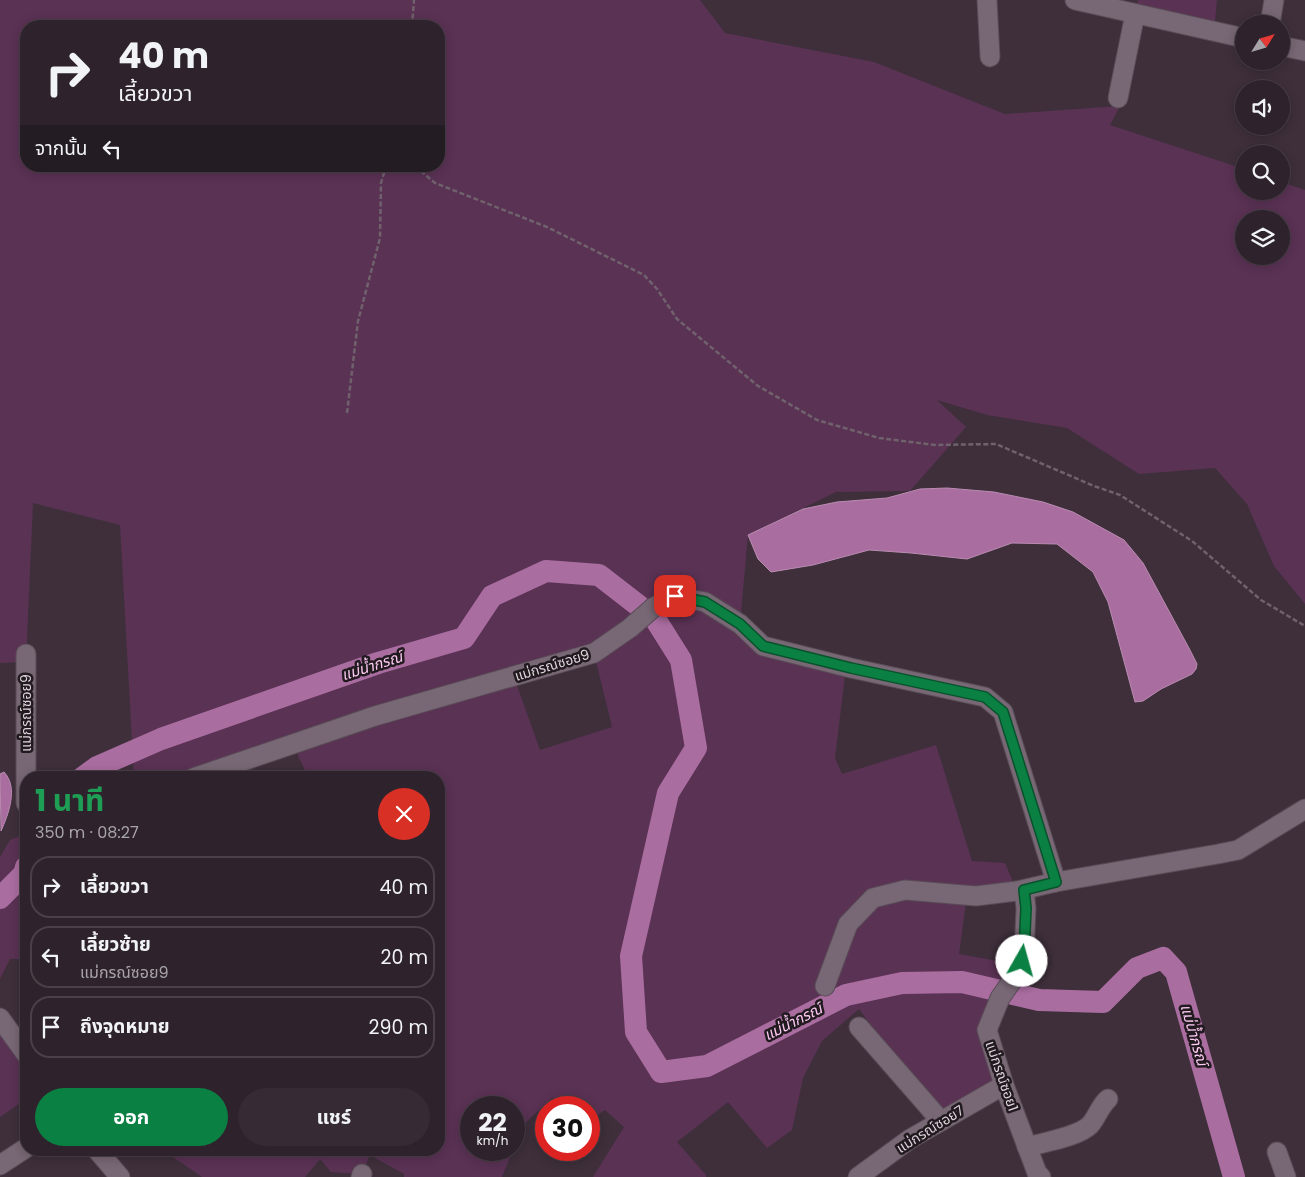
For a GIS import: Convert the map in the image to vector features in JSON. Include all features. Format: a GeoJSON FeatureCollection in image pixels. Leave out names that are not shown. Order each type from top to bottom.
{"type":"FeatureCollection","features":[{"type":"Feature","properties":{"kind":"street"},"geometry":{"type":"LineString","coordinates":[[987,0],[990,56]]}},
{"type":"Feature","properties":{"kind":"street"},"geometry":{"type":"LineString","coordinates":[[1075,0],[1235,36]]}},
{"type":"Feature","properties":{"kind":"street"},"geometry":{"type":"LineString","coordinates":[[1272,15],[1274,0]]}},
{"type":"Feature","properties":{"kind":"street"},"geometry":{"type":"LineString","coordinates":[[1118,98],[1135,14]]}},
{"type":"Feature","properties":{"kind":"street"},"geometry":{"type":"LineString","coordinates":[[1290,48],[1305,51]]}},
{"type":"Feature","properties":{"kind":"street","name":"แม่กรณ์ซอย9"},"geometry":{"type":"LineString","coordinates":[[214,771],[375,716],[594,653],[630,628],[654,607],[675,596],[705,602],[740,624],[763,646],[851,668],[985,697],[1003,712],[1056,882]]}},
{"type":"Feature","properties":{"kind":"street","name":"แม่กรณ์ซอย9"},"geometry":{"type":"LineString","coordinates":[[26,654],[26,771]]}},
{"type":"Feature","properties":{"kind":"street"},"geometry":{"type":"LineString","coordinates":[[825,986],[848,924],[873,898],[905,890],[976,896],[1024,890],[1056,882],[1238,850],[1305,809]]}},
{"type":"Feature","properties":{"kind":"street","name":"แม่กรณ์ซอย1"},"geometry":{"type":"LineString","coordinates":[[1024,890],[1026,908],[1024,954],[1019,968],[987,1030],[1036,1176]]}},
{"type":"Feature","properties":{"kind":"street"},"geometry":{"type":"LineString","coordinates":[[0,1018],[20,1041]]}},
{"type":"Feature","properties":{"kind":"street"},"geometry":{"type":"LineString","coordinates":[[859,1027],[941,1121]]}},
{"type":"Feature","properties":{"kind":"street","name":"แม่กรณ์ซอย7"},"geometry":{"type":"LineString","coordinates":[[858,1177],[910,1139],[1004,1085]]}},
{"type":"Feature","properties":{"kind":"street"},"geometry":{"type":"LineString","coordinates":[[1027,1147],[1080,1131],[1089,1126],[1108,1099]]}},
{"type":"Feature","properties":{"kind":"street"},"geometry":{"type":"LineString","coordinates":[[0,1165],[20,1152]]}},
{"type":"Feature","properties":{"kind":"street"},"geometry":{"type":"LineString","coordinates":[[1277,1152],[1286,1177]]}},
{"type":"Feature","properties":{"kind":"street"},"geometry":{"type":"LineString","coordinates":[[102,1156],[120,1177]]}},
{"type":"Feature","properties":{"kind":"path"},"geometry":{"type":"LineString","coordinates":[[412,20],[414,0]]}},
{"type":"Feature","properties":{"kind":"path"},"geometry":{"type":"LineString","coordinates":[[347,413],[358,321],[380,238],[382,184],[385,172]]}},
{"type":"Feature","properties":{"kind":"path"},"geometry":{"type":"LineString","coordinates":[[422,172],[435,183],[547,227],[644,275],[657,289],[677,319],[758,386],[817,420],[879,438],[935,444],[996,444],[1094,486],[1120,495],[1192,541],[1261,600],[1305,626]]}},
{"type":"Feature","properties":{"kind":"shaded area"},"geometry":{"type":"Polygon","coordinates":[[[0,0],[700,0],[725,33],[874,62],[1005,114],[1120,106],[1110,125],[1235,166],[1235,200],[1290,200],[1290,185],[1305,190],[1305,604],[1274,566],[1247,504],[1215,468],[1139,474],[1067,428],[987,415],[937,400],[966,427],[910,491],[836,492],[748,535],[740,624],[763,646],[846,667],[835,758],[842,774],[936,745],[972,861],[1005,863],[1017,891],[967,895],[959,954],[1019,965],[990,1013],[1004,1085],[941,1121],[859,1009],[822,1041],[803,1078],[792,1130],[767,1148],[728,1102],[677,1142],[706,1177],[593,1177],[624,1127],[605,1110],[600,1113],[600,1096],[535,1096],[535,1114],[525,1123],[525,1096],[460,1096],[460,1161],[509,1161],[502,1177],[404,1177],[404,1174],[372,1156],[445,1156],[445,771],[305,771],[294,747],[216,771],[134,771],[120,525],[33,503],[26,662],[0,663],[0,0]],[[594,653],[514,677],[540,750],[612,727],[594,653]]]}},
{"type":"Feature","properties":{"kind":"shaded area"},"geometry":{"type":"Polygon","coordinates":[[[1138,0],[1217,0],[1214,31],[1135,14],[1138,0]]]}},
{"type":"Feature","properties":{"kind":"shaded area"},"geometry":{"type":"Polygon","coordinates":[[[947,488],[994,492],[1043,502],[1073,512],[1124,540],[1143,563],[1197,664],[1196,669],[1192,674],[1161,689],[1143,701],[1135,702],[1108,602],[1093,572],[1057,544],[1012,543],[967,559],[869,550],[813,565],[771,572],[758,559],[748,535],[803,509],[837,502],[887,498],[920,489],[947,488]]]}},
{"type":"Feature","properties":{"kind":"shaded area"},"geometry":{"type":"Polygon","coordinates":[[[4,772],[11,786],[11,801],[1,831],[0,774],[4,772]]]}},
{"type":"Feature","properties":{"kind":"shaded area"},"geometry":{"type":"Polygon","coordinates":[[[20,836],[20,959],[10,959],[0,979],[0,857],[10,840],[20,836]]]}},
{"type":"Feature","properties":{"kind":"shaded area"},"geometry":{"type":"Polygon","coordinates":[[[0,1019],[20,1047],[20,1103],[0,1117],[0,1019]]]}},
{"type":"Feature","properties":{"kind":"shaded area"},"geometry":{"type":"Polygon","coordinates":[[[172,1156],[370,1156],[362,1174],[331,1172],[320,1159],[305,1177],[202,1177],[172,1156]]]}},
{"type":"Feature","properties":{"kind":"waterway","name":"แม่น้ำกรณ์"},"geometry":{"type":"LineString","coordinates":[[92,771],[161,739],[378,663],[464,638],[492,596],[546,571],[599,575],[639,606]]}},
{"type":"Feature","properties":{"kind":"waterway","name":"แม่น้ำกรณ์"},"geometry":{"type":"LineString","coordinates":[[654,617],[681,660],[696,748],[668,793],[631,956],[636,1032],[661,1072],[707,1066],[846,995],[902,983],[962,982],[1039,1000],[1103,1002],[1137,968],[1163,958],[1176,972],[1234,1177]]}},
{"type":"Feature","properties":{"kind":"waterway","name":"แม่น้ำกรณ์"},"geometry":{"type":"LineString","coordinates":[[0,898],[20,878]]}},
{"type":"Feature","properties":{"kind":"route"},"geometry":{"type":"LineString","coordinates":[[675,596],[705,602],[740,624],[763,646],[851,668],[985,697],[1003,712],[1056,882],[1024,890],[1026,908],[1022,961]]}}]}
